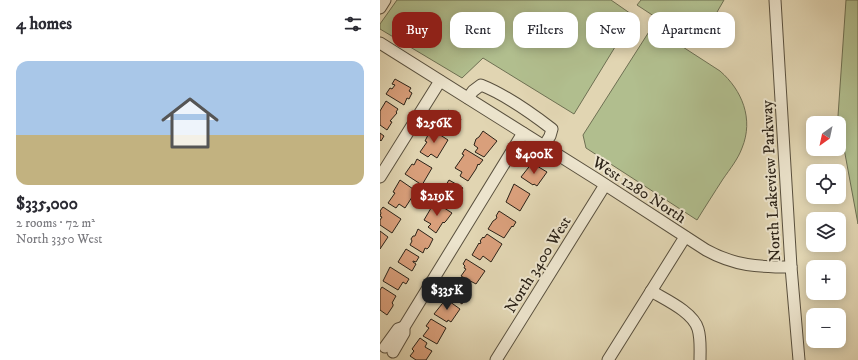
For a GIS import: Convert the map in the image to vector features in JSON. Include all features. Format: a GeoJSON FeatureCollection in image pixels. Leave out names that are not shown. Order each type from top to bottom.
{"type":"FeatureCollection","features":[{"type":"Feature","properties":{"kind":"street"},"geometry":{"type":"LineString","coordinates":[[380,8],[385,0]]}},
{"type":"Feature","properties":{"kind":"street","name":"North Lakeview Parkway"},"geometry":{"type":"LineString","coordinates":[[775,0],[791,267],[799,360]]}},
{"type":"Feature","properties":{"kind":"street","name":"West 1280 North"},"geometry":{"type":"LineString","coordinates":[[380,44],[468,98],[715,255],[734,263],[754,267],[791,267]]}},
{"type":"Feature","properties":{"kind":"street"},"geometry":{"type":"LineString","coordinates":[[380,177],[440,81]]}},
{"type":"Feature","properties":{"kind":"street"},"geometry":{"type":"LineString","coordinates":[[468,98],[481,84],[490,88],[552,129],[544,146]]}},
{"type":"Feature","properties":{"kind":"street"},"geometry":{"type":"LineString","coordinates":[[388,351],[404,333],[404,327],[523,133]]}},
{"type":"Feature","properties":{"kind":"street","name":"North 3400 West"},"geometry":{"type":"LineString","coordinates":[[496,360],[605,185]]}},
{"type":"Feature","properties":{"kind":"street"},"geometry":{"type":"LineString","coordinates":[[608,360],[685,237]]}},
{"type":"Feature","properties":{"kind":"street"},"geometry":{"type":"LineString","coordinates":[[651,291],[692,318],[700,335],[700,360]]}},
{"type":"Feature","properties":{"kind":"green space"},"geometry":{"type":"Polygon","coordinates":[[[397,0],[611,0],[628,12],[586,12],[586,48],[614,48],[574,114],[483,58],[462,78],[412,48],[442,48],[442,12],[392,12],[392,36],[380,29],[380,24],[397,0]]]}},
{"type":"Feature","properties":{"kind":"green space"},"geometry":{"type":"Polygon","coordinates":[[[641,0],[724,0],[717,12],[648,12],[637,5],[641,0]]]}},
{"type":"Feature","properties":{"kind":"green space"},"geometry":{"type":"Polygon","coordinates":[[[846,0],[858,0],[858,224],[845,156],[846,116],[838,116],[846,0]]]}},
{"type":"Feature","properties":{"kind":"green space"},"geometry":{"type":"Polygon","coordinates":[[[648,33],[648,48],[684,48],[720,71],[734,87],[744,106],[747,126],[742,148],[736,160],[697,220],[586,148],[583,135],[648,33]]]}},
{"type":"Feature","properties":{"kind":"building"},"geometry":{"type":"Polygon","coordinates":[[[395,79],[411,88],[409,91],[412,93],[409,99],[407,98],[404,105],[386,94],[390,88],[392,89],[395,85],[392,84],[395,79]]]}},
{"type":"Feature","properties":{"kind":"building"},"geometry":{"type":"Polygon","coordinates":[[[386,101],[398,109],[396,112],[397,113],[390,121],[392,122],[387,130],[380,125],[380,111],[386,101]]]}},
{"type":"Feature","properties":{"kind":"building"},"geometry":{"type":"Polygon","coordinates":[[[448,110],[461,119],[452,134],[437,125],[441,118],[445,118],[446,116],[444,116],[448,110]]]}},
{"type":"Feature","properties":{"kind":"building"},"geometry":{"type":"Polygon","coordinates":[[[431,129],[448,140],[437,158],[431,154],[428,157],[420,152],[427,142],[425,141],[431,129]]]}},
{"type":"Feature","properties":{"kind":"building"},"geometry":{"type":"Polygon","coordinates":[[[483,131],[497,141],[484,157],[475,152],[478,148],[474,145],[476,139],[483,131]]]}},
{"type":"Feature","properties":{"kind":"building"},"geometry":{"type":"Polygon","coordinates":[[[380,133],[384,136],[381,141],[380,140],[380,133]]]}},
{"type":"Feature","properties":{"kind":"building"},"geometry":{"type":"Polygon","coordinates":[[[465,149],[483,160],[479,165],[478,164],[468,181],[460,176],[462,172],[455,168],[464,155],[462,154],[465,149]]]}},
{"type":"Feature","properties":{"kind":"building"},"geometry":{"type":"Polygon","coordinates":[[[417,159],[432,168],[422,185],[405,174],[412,164],[414,165],[417,159]]]}},
{"type":"Feature","properties":{"kind":"building"},"geometry":{"type":"Polygon","coordinates":[[[532,163],[547,172],[537,186],[521,177],[532,163]]]}},
{"type":"Feature","properties":{"kind":"building"},"geometry":{"type":"Polygon","coordinates":[[[400,180],[416,191],[405,208],[399,204],[396,208],[388,203],[395,193],[393,192],[400,180]]]}},
{"type":"Feature","properties":{"kind":"building"},"geometry":{"type":"Polygon","coordinates":[[[449,180],[463,188],[458,194],[460,195],[453,206],[445,201],[448,198],[441,193],[449,180]]]}},
{"type":"Feature","properties":{"kind":"building"},"geometry":{"type":"Polygon","coordinates":[[[514,184],[530,194],[520,211],[506,202],[514,184]]]}},
{"type":"Feature","properties":{"kind":"building"},"geometry":{"type":"Polygon","coordinates":[[[435,202],[452,213],[444,223],[443,222],[436,233],[428,227],[431,224],[424,220],[435,202]]]}},
{"type":"Feature","properties":{"kind":"building"},"geometry":{"type":"Polygon","coordinates":[[[383,207],[401,219],[392,233],[380,225],[380,220],[382,217],[380,216],[380,211],[383,207]]]}},
{"type":"Feature","properties":{"kind":"building"},"geometry":{"type":"Polygon","coordinates":[[[499,211],[516,222],[504,238],[488,229],[496,219],[499,211]]]}},
{"type":"Feature","properties":{"kind":"building"},"geometry":{"type":"Polygon","coordinates":[[[418,229],[433,239],[429,247],[427,249],[425,248],[423,253],[410,245],[412,241],[411,239],[415,236],[418,229]]]}},
{"type":"Feature","properties":{"kind":"building"},"geometry":{"type":"Polygon","coordinates":[[[380,231],[388,237],[380,249],[380,231]]]}},
{"type":"Feature","properties":{"kind":"building"},"geometry":{"type":"Polygon","coordinates":[[[487,234],[502,244],[491,262],[483,256],[480,260],[472,255],[479,243],[480,244],[480,241],[487,234]]]}},
{"type":"Feature","properties":{"kind":"building"},"geometry":{"type":"Polygon","coordinates":[[[406,249],[419,257],[416,262],[413,261],[416,264],[412,271],[398,262],[406,249]]]}},
{"type":"Feature","properties":{"kind":"building"},"geometry":{"type":"Polygon","coordinates":[[[466,259],[485,271],[476,284],[461,276],[466,269],[464,268],[465,266],[463,264],[466,259]]]}},
{"type":"Feature","properties":{"kind":"building"},"geometry":{"type":"Polygon","coordinates":[[[390,267],[409,279],[406,284],[403,282],[398,290],[383,281],[390,267]]]}},
{"type":"Feature","properties":{"kind":"building"},"geometry":{"type":"Polygon","coordinates":[[[456,279],[470,289],[462,304],[450,296],[454,288],[456,289],[456,287],[452,285],[456,279]]]}},
{"type":"Feature","properties":{"kind":"building"},"geometry":{"type":"Polygon","coordinates":[[[382,287],[396,296],[392,303],[393,306],[387,315],[380,310],[380,290],[382,287]]]}},
{"type":"Feature","properties":{"kind":"building"},"geometry":{"type":"Polygon","coordinates":[[[446,299],[460,309],[451,322],[448,320],[447,322],[434,314],[446,299]]]}},
{"type":"Feature","properties":{"kind":"building"},"geometry":{"type":"Polygon","coordinates":[[[431,319],[446,328],[437,344],[423,336],[429,328],[426,326],[431,319]]]}},
{"type":"Feature","properties":{"kind":"building"},"geometry":{"type":"Polygon","coordinates":[[[420,338],[427,343],[425,347],[432,351],[426,360],[416,360],[410,356],[414,351],[412,349],[420,338]]]}}]}
